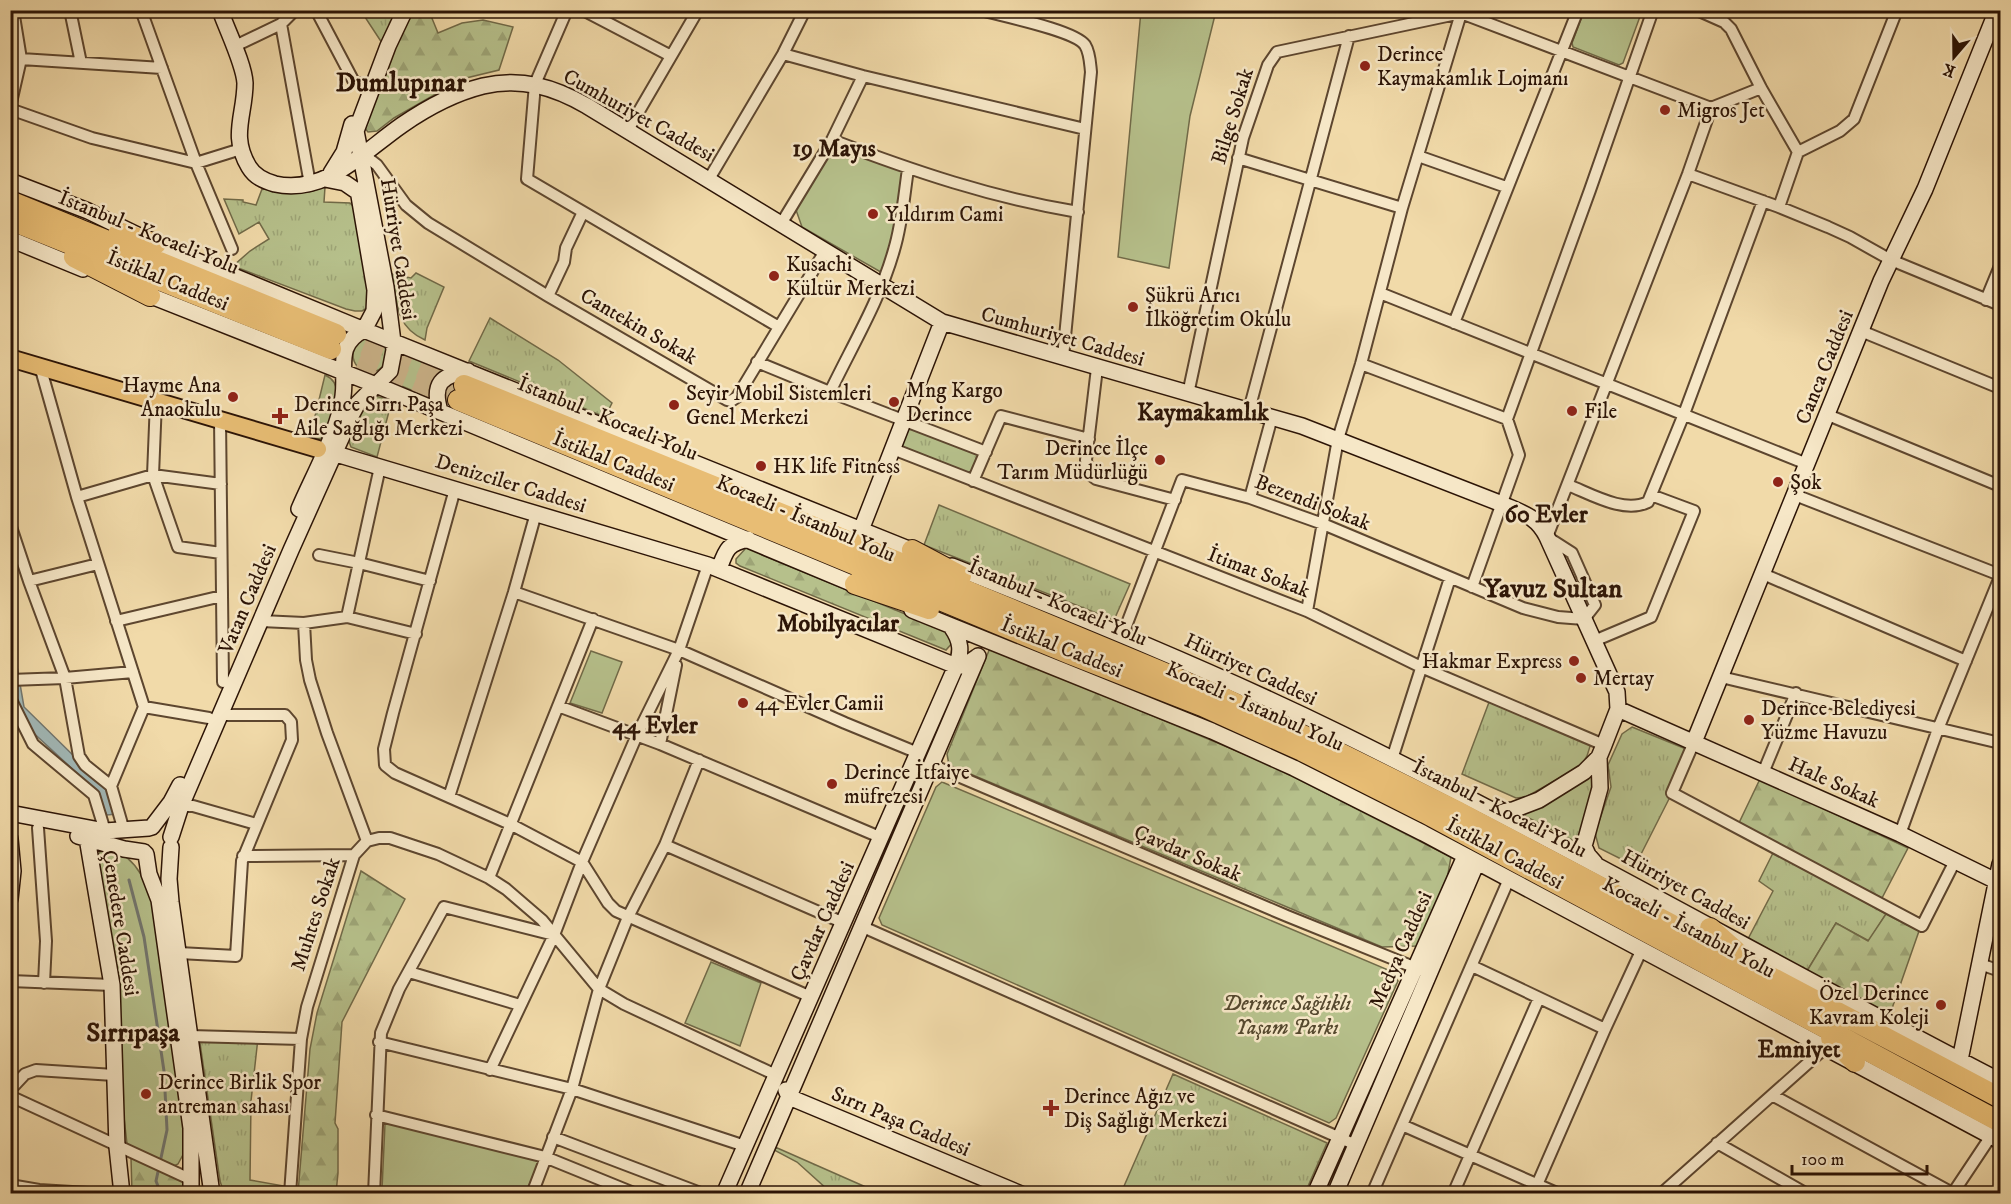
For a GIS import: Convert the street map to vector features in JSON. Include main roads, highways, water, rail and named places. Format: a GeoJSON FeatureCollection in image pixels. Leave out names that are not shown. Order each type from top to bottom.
{"type":"FeatureCollection","features":[{"type":"Feature","properties":{"kind":"highway"},"geometry":{"type":"LineString","coordinates":[[10,199],[156,244]]}},
{"type":"Feature","properties":{"kind":"highway","name":"İstanbul - Kocaeli Yolu"},"geometry":{"type":"LineString","coordinates":[[10,199],[334,341],[10,220]]}},
{"type":"Feature","properties":{"kind":"highway"},"geometry":{"type":"LineString","coordinates":[[10,225],[150,296]]}},
{"type":"Feature","properties":{"kind":"highway","name":"İstanbul - Kocaeli Yolu"},"geometry":{"type":"LineString","coordinates":[[463,385],[807,524],[1220,696],[1459,812],[1758,971],[1958,1067],[2001,1098]]}},
{"type":"Feature","properties":{"kind":"highway","name":"Kocaeli - İstanbul Yolu"},"geometry":{"type":"LineString","coordinates":[[463,385],[1070,654],[1237,721],[1331,765],[1814,1021],[1997,1132]]}},
{"type":"Feature","properties":{"kind":"highway"},"geometry":{"type":"LineString","coordinates":[[912,550],[1042,621]]}},
{"type":"Feature","properties":{"kind":"highway"},"geometry":{"type":"LineString","coordinates":[[855,584],[1070,654]]}},
{"type":"Feature","properties":{"kind":"highway"},"geometry":{"type":"LineString","coordinates":[[1710,928],[1758,971]]}},
{"type":"Feature","properties":{"kind":"highway"},"geometry":{"type":"LineString","coordinates":[[1814,1021],[1855,1062]]}},
{"type":"Feature","properties":{"kind":"highway"},"geometry":{"type":"LineString","coordinates":[[1958,1067],[2001,1090]]}},
{"type":"Feature","properties":{"kind":"main road"},"geometry":{"type":"LineString","coordinates":[[220,10],[245,83],[238,130],[241,149],[250,169],[259,178],[278,185],[310,184],[325,179],[362,159],[378,145]]}},
{"type":"Feature","properties":{"kind":"main road"},"geometry":{"type":"LineString","coordinates":[[325,179],[342,157],[354,133],[368,89],[399,10]]}},
{"type":"Feature","properties":{"kind":"main road"},"geometry":{"type":"LineString","coordinates":[[368,89],[405,10]]}},
{"type":"Feature","properties":{"kind":"main road","name":"Canca Caddesi"},"geometry":{"type":"LineString","coordinates":[[1694,742],[1861,331],[1891,260],[1930,179],[1997,10]]}},
{"type":"Feature","properties":{"kind":"main road","name":"Cumhuriyet Caddesi"},"geometry":{"type":"LineString","coordinates":[[378,145],[402,125],[465,91],[501,83],[535,84],[569,96],[628,130],[942,322],[1272,417],[1338,439],[1502,504],[1539,522],[1548,537],[1617,692],[1618,709]]}},
{"type":"Feature","properties":{"kind":"main road"},"geometry":{"type":"LineString","coordinates":[[354,133],[366,143],[378,145]]}},
{"type":"Feature","properties":{"kind":"main road","name":"Hürriyet Caddesi"},"geometry":{"type":"LineString","coordinates":[[354,133],[362,159],[362,185],[375,290],[374,311],[364,330]]}},
{"type":"Feature","properties":{"kind":"main road"},"geometry":{"type":"LineString","coordinates":[[325,179],[362,185]]}},
{"type":"Feature","properties":{"kind":"main road"},"geometry":{"type":"LineString","coordinates":[[10,181],[88,211],[156,244],[392,340]]}},
{"type":"Feature","properties":{"kind":"main road","name":"Hürriyet Caddesi"},"geometry":{"type":"LineString","coordinates":[[362,185],[386,287],[392,340],[463,385],[861,530],[1123,634],[1288,708],[1496,811],[1598,865],[1958,1067],[2001,1080]]}},
{"type":"Feature","properties":{"kind":"main road","name":"İstiklal Caddesi"},"geometry":{"type":"LineString","coordinates":[[10,239],[344,373]]}},
{"type":"Feature","properties":{"kind":"main road"},"geometry":{"type":"LineString","coordinates":[[861,530],[942,322]]}},
{"type":"Feature","properties":{"kind":"main road","name":"Vatan Caddesi"},"geometry":{"type":"LineString","coordinates":[[191,1187],[191,1128],[182,1059],[159,900],[149,874],[141,839],[175,796],[261,621],[341,406],[345,347],[355,334],[364,330]]}},
{"type":"Feature","properties":{"kind":"main road","name":"Vatan Caddesi"},"geometry":{"type":"LineString","coordinates":[[213,1194],[170,888],[171,842],[181,806],[215,716],[224,682],[326,451],[358,404],[390,370],[394,350],[392,340]]}},
{"type":"Feature","properties":{"kind":"main road","name":"Denizciler Caddesi"},"geometry":{"type":"LineString","coordinates":[[10,358],[714,567],[957,662]]}},
{"type":"Feature","properties":{"kind":"main road"},"geometry":{"type":"LineString","coordinates":[[344,373],[376,385]]}},
{"type":"Feature","properties":{"kind":"main road"},"geometry":{"type":"LineString","coordinates":[[440,411],[437,394],[440,383],[448,375],[463,385]]}},
{"type":"Feature","properties":{"kind":"main road","name":"İstiklal Caddesi"},"geometry":{"type":"LineString","coordinates":[[376,385],[720,527],[952,628],[988,640],[1259,752],[1403,823],[1826,1047],[1997,1132]]}},
{"type":"Feature","properties":{"kind":"main road"},"geometry":{"type":"LineString","coordinates":[[720,527],[726,550]]}},
{"type":"Feature","properties":{"kind":"main road"},"geometry":{"type":"LineString","coordinates":[[714,567],[731,545],[748,539]]}},
{"type":"Feature","properties":{"kind":"main road","name":"Çavdar Caddesi"},"geometry":{"type":"LineString","coordinates":[[952,628],[960,649],[957,662],[960,674],[960,698]]}},
{"type":"Feature","properties":{"kind":"main road","name":"Çavdar Caddesi"},"geometry":{"type":"LineString","coordinates":[[724,1194],[882,838],[957,662],[965,649],[973,643],[988,640]]}},
{"type":"Feature","properties":{"kind":"main road","name":"Çavdar Caddesi"},"geometry":{"type":"LineString","coordinates":[[747,1194],[977,657],[988,640]]}},
{"type":"Feature","properties":{"kind":"main road"},"geometry":{"type":"LineString","coordinates":[[957,662],[963,666],[977,657]]}},
{"type":"Feature","properties":{"kind":"main road"},"geometry":{"type":"LineString","coordinates":[[1598,865],[1588,855],[1584,846],[1600,788],[1602,751],[1618,709]]}},
{"type":"Feature","properties":{"kind":"main road","name":"Hale Sokak"},"geometry":{"type":"LineString","coordinates":[[1618,709],[1900,834],[1998,882]]}},
{"type":"Feature","properties":{"kind":"main road"},"geometry":{"type":"LineString","coordinates":[[1496,811],[1513,810],[1539,800],[1584,772],[1602,751]]}},
{"type":"Feature","properties":{"kind":"main road"},"geometry":{"type":"LineString","coordinates":[[10,813],[87,833],[124,849],[145,853],[150,857],[165,855],[171,842],[165,830],[151,828],[87,833],[10,824]]}},
{"type":"Feature","properties":{"kind":"main road","name":"Çenedere Caddesi"},"geometry":{"type":"LineString","coordinates":[[87,833],[112,985],[117,1147],[122,1194]]}},
{"type":"Feature","properties":{"kind":"main road"},"geometry":{"type":"LineString","coordinates":[[10,839],[13,861],[10,899]]}},
{"type":"Feature","properties":{"kind":"main road","name":"Medya Caddesi"},"geometry":{"type":"LineString","coordinates":[[1316,1194],[1340,1138],[1422,970],[1471,859]]}},
{"type":"Feature","properties":{"kind":"main road"},"geometry":{"type":"LineString","coordinates":[[1958,1067],[2001,864]]}},
{"type":"Feature","properties":{"kind":"main road","name":"Medya Caddesi"},"geometry":{"type":"LineString","coordinates":[[1335,1194],[1356,1145],[1422,970]]}},
{"type":"Feature","properties":{"kind":"main road"},"geometry":{"type":"LineString","coordinates":[[776,1075],[789,1097]]}},
{"type":"Feature","properties":{"kind":"main road","name":"Sırrı Paşa Caddesi"},"geometry":{"type":"LineString","coordinates":[[789,1097],[1021,1194]]}},
{"type":"Feature","properties":{"kind":"water"},"geometry":{"type":"Polygon","coordinates":[[[10,626],[24,707],[109,787],[116,814],[107,815],[94,789],[26,726],[11,693],[10,626]]]}},
{"type":"Feature","properties":{"kind":"waterway"},"geometry":{"type":"LineString","coordinates":[[129,880],[144,937],[164,1071],[167,1130],[156,1181],[161,1194]]}},
{"type":"Feature","properties":{"kind":"tunnel"},"geometry":{"type":"LineString","coordinates":[[336,334],[461,384]]}},
{"type":"Feature","properties":{"kind":"tunnel"},"geometry":{"type":"LineString","coordinates":[[331,349],[458,400]]}},
{"type":"Feature","properties":{"kind":"place","name":"Derince Kaymakamlık Lojmanı"},"geometry":{"type":"Point","coordinates":[1365,66]}},
{"type":"Feature","properties":{"kind":"place","name":"Migros Jet"},"geometry":{"type":"Point","coordinates":[1665,110]}},
{"type":"Feature","properties":{"kind":"place","name":"Yıldırım Cami"},"geometry":{"type":"Point","coordinates":[873,214]}},
{"type":"Feature","properties":{"kind":"place","name":"Kusachi Kültür Merkezi"},"geometry":{"type":"Point","coordinates":[774,276]}},
{"type":"Feature","properties":{"kind":"place","name":"Şükrü Arıcı İlköğretim Okulu"},"geometry":{"type":"Point","coordinates":[1133,307]}},
{"type":"Feature","properties":{"kind":"place","name":"Hayme Ana Anaokulu"},"geometry":{"type":"Point","coordinates":[233,397]}},
{"type":"Feature","properties":{"kind":"place","name":"Mng Kargo Derince"},"geometry":{"type":"Point","coordinates":[894,402]}},
{"type":"Feature","properties":{"kind":"place","name":"Seyir Mobil Sistemleri Genel Merkezi"},"geometry":{"type":"Point","coordinates":[674,405]}},
{"type":"Feature","properties":{"kind":"place","name":"File"},"geometry":{"type":"Point","coordinates":[1572,411]}},
{"type":"Feature","properties":{"kind":"place","name":"Derince Sırrı Paşa Aile Sağlığı Merkezi"},"geometry":{"type":"Point","coordinates":[280,416]}},
{"type":"Feature","properties":{"kind":"place","name":"Derince İlçe Tarım Müdürlüğü"},"geometry":{"type":"Point","coordinates":[1160,460]}},
{"type":"Feature","properties":{"kind":"place","name":"HK life Fitness"},"geometry":{"type":"Point","coordinates":[761,466]}},
{"type":"Feature","properties":{"kind":"place","name":"Şok"},"geometry":{"type":"Point","coordinates":[1778,482]}},
{"type":"Feature","properties":{"kind":"place","name":"Hakmar Express"},"geometry":{"type":"Point","coordinates":[1574,661]}},
{"type":"Feature","properties":{"kind":"place","name":"Mertay"},"geometry":{"type":"Point","coordinates":[1581,678]}},
{"type":"Feature","properties":{"kind":"place","name":"44 Evler Camii"},"geometry":{"type":"Point","coordinates":[743,703]}},
{"type":"Feature","properties":{"kind":"place","name":"Derince Belediyesi Yüzme Havuzu"},"geometry":{"type":"Point","coordinates":[1749,720]}},
{"type":"Feature","properties":{"kind":"place","name":"Derince İtfaiye müfrezesi"},"geometry":{"type":"Point","coordinates":[832,784]}},
{"type":"Feature","properties":{"kind":"place","name":"Özel Derince Kavram Koleji"},"geometry":{"type":"Point","coordinates":[1941,1005]}},
{"type":"Feature","properties":{"kind":"place","name":"Derince Birlik Spor antreman sahası"},"geometry":{"type":"Point","coordinates":[146,1094]}},
{"type":"Feature","properties":{"kind":"place","name":"Derince Ağız ve Diş Sağlığı Merkezi"},"geometry":{"type":"Point","coordinates":[1051,1108]}},
{"type":"Feature","properties":{"kind":"district","name":"Dumlupınar"},"geometry":{"type":"Point","coordinates":[401,82]}},
{"type":"Feature","properties":{"kind":"district","name":"19 Mayıs"},"geometry":{"type":"Point","coordinates":[834,148]}},
{"type":"Feature","properties":{"kind":"district","name":"Kaymakamlık"},"geometry":{"type":"Point","coordinates":[1203,412]}},
{"type":"Feature","properties":{"kind":"district","name":"60 Evler"},"geometry":{"type":"Point","coordinates":[1546,514]}},
{"type":"Feature","properties":{"kind":"district","name":"Yavuz Sultan"},"geometry":{"type":"Point","coordinates":[1553,588]}},
{"type":"Feature","properties":{"kind":"district","name":"Mobilyacılar"},"geometry":{"type":"Point","coordinates":[838,623]}},
{"type":"Feature","properties":{"kind":"district","name":"44 Evler"},"geometry":{"type":"Point","coordinates":[655,725]}},
{"type":"Feature","properties":{"kind":"district","name":"Sırrıpaşa"},"geometry":{"type":"Point","coordinates":[133,1032]}},
{"type":"Feature","properties":{"kind":"district","name":"Emniyet"},"geometry":{"type":"Point","coordinates":[1799,1049]}},
{"type":"Feature","properties":{"kind":"park label","name":"Derince Sağlıklı Yaşam Parkı"},"geometry":{"type":"Point","coordinates":[1287,1015]}}]}
